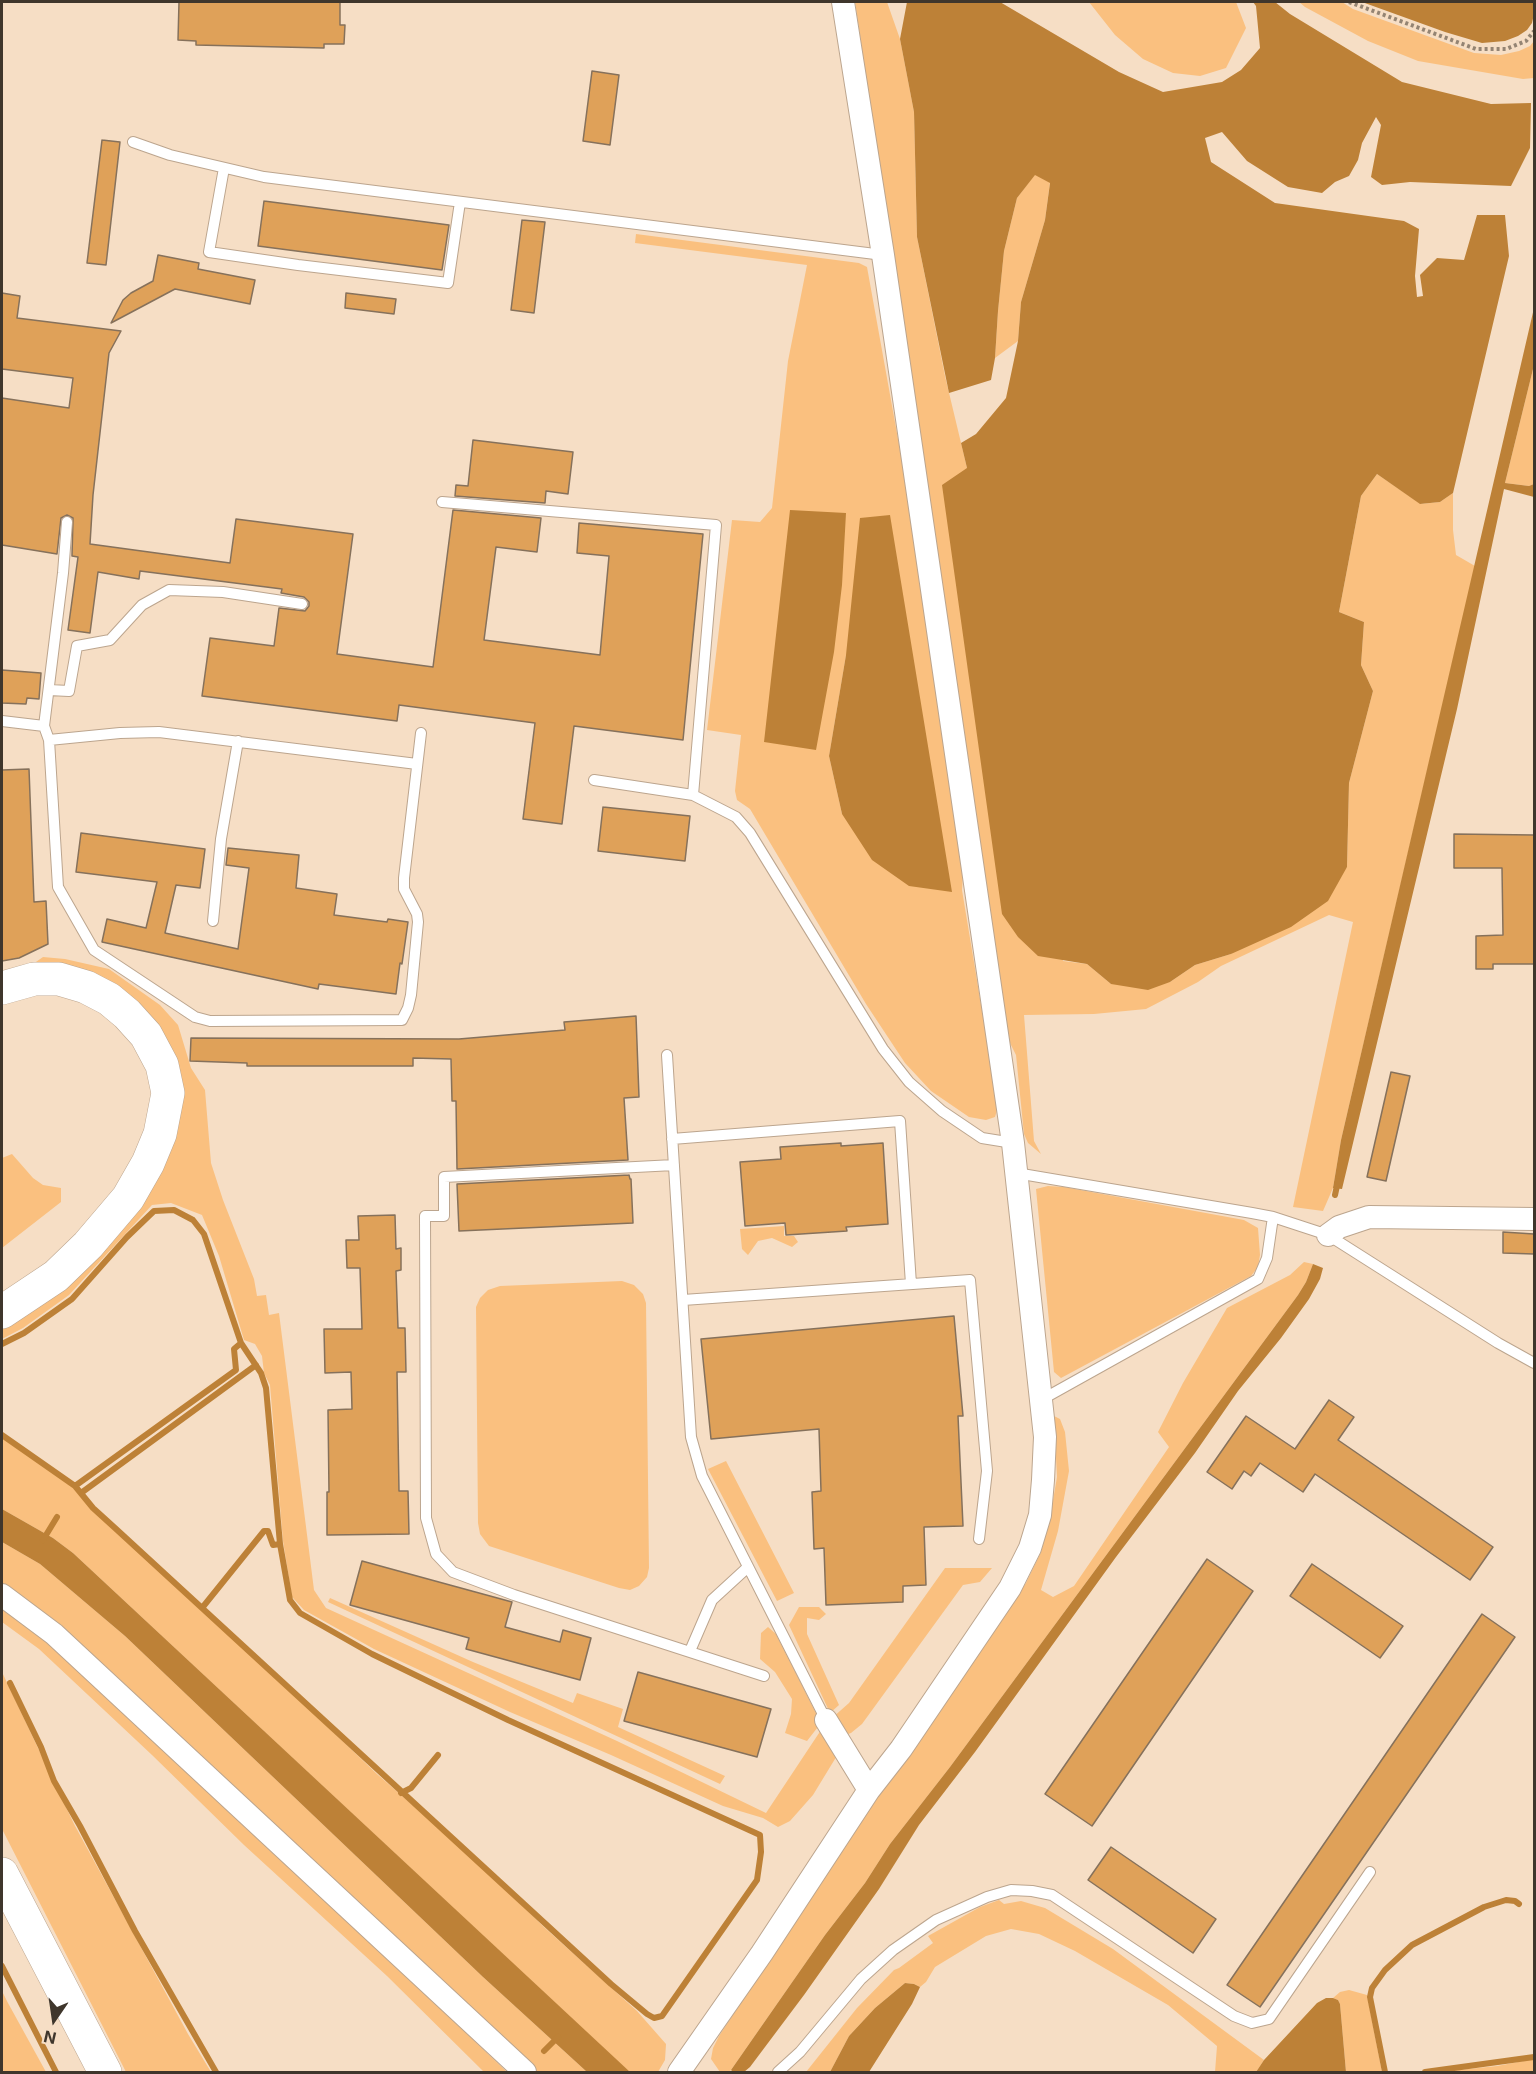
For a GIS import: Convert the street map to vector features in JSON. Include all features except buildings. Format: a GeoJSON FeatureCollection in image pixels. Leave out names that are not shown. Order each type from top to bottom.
{"type":"FeatureCollection","features":[{"type":"Feature","properties":{"kind":"highway"},"geometry":{"type":"LineString","coordinates":[[2,988],[34,979],[59,979],[86,987],[109,999],[127,1014],[146,1035],[162,1065],[168,1093],[160,1134],[148,1163],[128,1198],[88,1245],[56,1276],[2,1312]]}},
{"type":"Feature","properties":{"kind":"highway"},"geometry":{"type":"LineString","coordinates":[[2,1874],[105,2073]]}},
{"type":"Feature","properties":{"kind":"highway"},"geometry":{"type":"LineString","coordinates":[[2,1919],[80,2073]]}},
{"type":"Feature","properties":{"kind":"street"},"geometry":{"type":"LineString","coordinates":[[685,2068],[869,1790],[901,1749],[1010,1588],[1030,1548],[1040,1515],[1043,1480],[1045,1437],[1013,1143],[883,255],[843,2]]}},
{"type":"Feature","properties":{"kind":"street"},"geometry":{"type":"LineString","coordinates":[[1328,1235],[1339,1227],[1369,1217],[1534,1219]]}},
{"type":"Feature","properties":{"kind":"street"},"geometry":{"type":"LineString","coordinates":[[2,1595],[54,1634],[525,2073]]}},
{"type":"Feature","properties":{"kind":"street"},"geometry":{"type":"LineString","coordinates":[[826,1720],[869,1790]]}},
{"type":"Feature","properties":{"kind":"lane"},"geometry":{"type":"LineString","coordinates":[[133,142],[170,155],[264,177],[883,255]]}},
{"type":"Feature","properties":{"kind":"lane"},"geometry":{"type":"LineString","coordinates":[[224,168],[209,252],[298,265],[448,283],[460,202]]}},
{"type":"Feature","properties":{"kind":"lane"},"geometry":{"type":"LineString","coordinates":[[442,502],[716,525],[693,795]]}},
{"type":"Feature","properties":{"kind":"lane"},"geometry":{"type":"LineString","coordinates":[[67,522],[44,726],[49,740],[58,887],[94,950],[195,1017],[210,1021],[402,1020],[411,995],[418,922],[417,914],[404,889],[404,878],[421,733]]}},
{"type":"Feature","properties":{"kind":"lane"},"geometry":{"type":"LineString","coordinates":[[49,690],[69,691],[77,646],[110,640],[142,605],[169,590],[223,592],[302,604]]}},
{"type":"Feature","properties":{"kind":"lane"},"geometry":{"type":"LineString","coordinates":[[2,721],[44,726]]}},
{"type":"Feature","properties":{"kind":"lane"},"geometry":{"type":"LineString","coordinates":[[49,740],[120,733],[159,732],[417,764]]}},
{"type":"Feature","properties":{"kind":"lane"},"geometry":{"type":"LineString","coordinates":[[213,921],[221,839],[238,741]]}},
{"type":"Feature","properties":{"kind":"lane"},"geometry":{"type":"LineString","coordinates":[[594,780],[693,795],[736,817],[750,833],[883,1049],[909,1082],[942,1111],[982,1138],[1013,1143]]}},
{"type":"Feature","properties":{"kind":"lane"},"geometry":{"type":"LineString","coordinates":[[667,1055],[691,1437],[702,1476],[826,1720]]}},
{"type":"Feature","properties":{"kind":"lane"},"geometry":{"type":"LineString","coordinates":[[672,1139],[900,1120],[911,1284]]}},
{"type":"Feature","properties":{"kind":"lane"},"geometry":{"type":"LineString","coordinates":[[674,1165],[444,1177],[444,1216],[425,1216],[426,1518],[436,1554],[453,1572],[514,1595],[764,1676]]}},
{"type":"Feature","properties":{"kind":"lane"},"geometry":{"type":"LineString","coordinates":[[1016,1173],[1273,1217],[1328,1235],[1498,1343],[1534,1363]]}},
{"type":"Feature","properties":{"kind":"lane"},"geometry":{"type":"LineString","coordinates":[[1041,1400],[1258,1279],[1267,1258],[1273,1217]]}},
{"type":"Feature","properties":{"kind":"lane"},"geometry":{"type":"LineString","coordinates":[[682,1300],[970,1280],[987,1471],[979,1539]]}},
{"type":"Feature","properties":{"kind":"lane"},"geometry":{"type":"LineString","coordinates":[[690,1652],[712,1600],[748,1567]]}},
{"type":"Feature","properties":{"kind":"lane"},"geometry":{"type":"LineString","coordinates":[[778,2073],[800,2052],[861,1979],[893,1950],[936,1920],[987,1897],[1011,1890],[1052,1895],[1234,2016],[1252,2023],[1269,2019],[1370,1872]]}},
{"type":"Feature","properties":{"kind":"path"},"geometry":{"type":"LineString","coordinates":[[1349,2],[1476,49],[1506,49],[1526,41],[1534,31]]}},
{"type":"Feature","properties":{"kind":"shaded area"},"geometry":{"type":"Polygon","coordinates":[[[855,2],[887,2],[900,39],[914,112],[917,237],[945,376],[967,468],[1063,961],[1087,964],[1111,984],[1170,982],[1195,965],[1231,954],[1347,867],[1349,783],[1373,691],[1361,665],[1364,622],[1339,612],[1361,496],[1377,474],[1421,504],[1440,502],[1453,493],[1456,555],[1475,566],[1341,1140],[1333,1188],[1323,1211],[1293,1207],[1353,922],[1329,915],[1221,966],[1198,982],[1146,1009],[1094,1014],[1024,1015],[1034,1141],[1041,1154],[1028,1143],[1024,1134],[1016,1055],[1007,1037],[992,921],[855,2]]]}},
{"type":"Feature","properties":{"kind":"shaded area"},"geometry":{"type":"Polygon","coordinates":[[[907,2],[1000,2],[1119,72],[1163,92],[1222,82],[1241,70],[1260,48],[1256,6],[1253,2],[1275,2],[1290,14],[1402,82],[1491,104],[1531,103],[1530,148],[1511,186],[1410,182],[1382,185],[1371,177],[1381,125],[1376,117],[1362,143],[1358,160],[1349,176],[1335,182],[1322,193],[1288,187],[1247,161],[1222,132],[1205,138],[1211,162],[1275,203],[1404,221],[1419,229],[1415,276],[1417,297],[1423,296],[1420,275],[1437,258],[1464,260],[1477,215],[1505,215],[1509,256],[1453,493],[1440,502],[1420,504],[1377,474],[1361,496],[1339,612],[1364,622],[1361,665],[1373,691],[1349,783],[1347,867],[1328,901],[1291,927],[1231,954],[1195,965],[1170,982],[1148,990],[1111,984],[1087,964],[1038,956],[1018,937],[1002,914],[942,485],[967,468],[961,443],[976,434],[1006,398],[1018,341],[1021,302],[1045,220],[1050,183],[1035,175],[1017,198],[1004,251],[991,380],[949,393],[917,237],[914,112],[900,39],[907,2]]]}},
{"type":"Feature","properties":{"kind":"shaded area"},"geometry":{"type":"Polygon","coordinates":[[[1089,2],[1236,2],[1246,28],[1226,68],[1200,76],[1173,73],[1143,59],[1115,35],[1089,2]]]}},
{"type":"Feature","properties":{"kind":"shaded area"},"geometry":{"type":"Polygon","coordinates":[[[1299,2],[1342,2],[1353,9],[1474,53],[1501,55],[1519,51],[1530,46],[1534,41],[1534,78],[1523,79],[1418,61],[1368,41],[1299,2]]]}},
{"type":"Feature","properties":{"kind":"shaded area"},"geometry":{"type":"Polygon","coordinates":[[[1362,2],[1534,2],[1534,14],[1527,30],[1518,36],[1505,41],[1482,43],[1362,2]]]}},
{"type":"Feature","properties":{"kind":"shaded area"},"geometry":{"type":"Polygon","coordinates":[[[1035,174],[1050,182],[1045,220],[1021,302],[1018,341],[995,358],[1004,251],[1017,198],[1035,174]]]}},
{"type":"Feature","properties":{"kind":"shaded area"},"geometry":{"type":"Polygon","coordinates":[[[636,234],[859,263],[867,267],[909,500],[963,875],[962,890],[998,1107],[995,1117],[986,1120],[969,1117],[931,1091],[905,1063],[866,1004],[750,809],[737,800],[735,791],[741,735],[707,730],[732,520],[760,522],[772,508],[788,361],[807,265],[635,243],[636,234]],[[846,655],[829,756],[842,814],[846,655]]]}},
{"type":"Feature","properties":{"kind":"shaded area"},"geometry":{"type":"Polygon","coordinates":[[[1534,308],[1534,365],[1505,483],[1529,486],[1534,484],[1534,497],[1504,489],[1457,709],[1342,1189],[1333,1188],[1341,1140],[1534,308]]]}},
{"type":"Feature","properties":{"kind":"shaded area"},"geometry":{"type":"Polygon","coordinates":[[[1534,365],[1534,484],[1529,486],[1505,483],[1534,365]]]}},
{"type":"Feature","properties":{"kind":"shaded area"},"geometry":{"type":"Polygon","coordinates":[[[790,510],[846,513],[842,585],[834,652],[816,750],[764,742],[790,510]]]}},
{"type":"Feature","properties":{"kind":"shaded area"},"geometry":{"type":"Polygon","coordinates":[[[890,515],[952,892],[909,886],[872,860],[842,814],[829,756],[846,655],[860,518],[890,515]]]}},
{"type":"Feature","properties":{"kind":"shaded area"},"geometry":{"type":"Polygon","coordinates":[[[43,957],[65,959],[109,969],[160,1005],[178,1025],[191,1068],[205,1090],[211,1163],[223,1200],[254,1279],[257,1296],[266,1295],[269,1315],[279,1313],[314,1590],[326,1608],[617,1741],[766,1813],[823,1727],[838,1754],[813,1795],[790,1821],[778,1827],[763,1818],[723,1806],[374,1649],[304,1610],[292,1597],[283,1541],[270,1385],[264,1373],[262,1356],[255,1344],[244,1340],[219,1256],[202,1215],[171,1203],[152,1205],[69,1295],[23,1328],[2,1339],[2,1322],[139,1196],[169,1063],[33,964],[43,957]]]}},
{"type":"Feature","properties":{"kind":"shaded area"},"geometry":{"type":"Polygon","coordinates":[[[12,1154],[33,1178],[43,1185],[61,1188],[61,1202],[2,1248],[2,1158],[12,1154]]]}},
{"type":"Feature","properties":{"kind":"shaded area"},"geometry":{"type":"Polygon","coordinates":[[[1048,1186],[1244,1220],[1258,1228],[1260,1255],[1258,1267],[1251,1276],[1061,1378],[1054,1372],[1036,1189],[1048,1186]]]}},
{"type":"Feature","properties":{"kind":"shaded area"},"geometry":{"type":"Polygon","coordinates":[[[784,1226],[784,1236],[794,1236],[798,1242],[792,1247],[772,1238],[758,1241],[748,1255],[742,1249],[740,1229],[784,1226]]]}},
{"type":"Feature","properties":{"kind":"shaded area"},"geometry":{"type":"Polygon","coordinates":[[[1304,1262],[1313,1264],[1298,1295],[950,1767],[890,1844],[865,1883],[825,1935],[731,2070],[720,2072],[711,2059],[719,2036],[869,1807],[1026,1583],[1041,1552],[1057,1477],[1054,1416],[1060,1419],[1065,1432],[1069,1471],[1058,1531],[1041,1590],[1053,1597],[1074,1586],[1169,1447],[1158,1432],[1183,1383],[1227,1308],[1290,1275],[1304,1262]]]}},
{"type":"Feature","properties":{"kind":"shaded area"},"geometry":{"type":"Polygon","coordinates":[[[1313,1264],[1323,1268],[1309,1299],[1238,1391],[1195,1453],[919,1825],[879,1889],[804,1995],[750,2067],[744,2072],[733,2072],[731,2070],[825,1935],[865,1883],[890,1844],[950,1767],[1298,1295],[1313,1264]]]}},
{"type":"Feature","properties":{"kind":"shaded area"},"geometry":{"type":"Polygon","coordinates":[[[622,1281],[634,1285],[643,1294],[646,1303],[649,1568],[647,1577],[639,1586],[630,1590],[489,1546],[480,1534],[478,1523],[476,1307],[480,1298],[488,1290],[500,1286],[622,1281]]]}},
{"type":"Feature","properties":{"kind":"shaded area"},"geometry":{"type":"Polygon","coordinates":[[[2,1436],[75,1487],[92,1509],[114,1530],[637,2011],[666,2044],[665,2060],[658,2072],[630,2072],[626,2069],[73,1553],[53,1538],[2,1509],[2,1436]]]}},
{"type":"Feature","properties":{"kind":"shaded area"},"geometry":{"type":"Polygon","coordinates":[[[726,1461],[794,1593],[777,1601],[708,1469],[726,1461]]]}},
{"type":"Feature","properties":{"kind":"shaded area"},"geometry":{"type":"Polygon","coordinates":[[[2,1509],[53,1538],[73,1553],[630,2072],[587,2072],[483,1977],[125,1636],[40,1564],[2,1542],[2,1509]]]}},
{"type":"Feature","properties":{"kind":"shaded area"},"geometry":{"type":"Polygon","coordinates":[[[2,1542],[40,1564],[125,1636],[483,1977],[587,2072],[536,2072],[112,1672],[61,1628],[2,1584],[2,1542]]]}},
{"type":"Feature","properties":{"kind":"shaded area"},"geometry":{"type":"Polygon","coordinates":[[[945,1568],[992,1568],[980,1582],[963,1585],[862,1724],[845,1735],[832,1718],[849,1703],[945,1568]]]}},
{"type":"Feature","properties":{"kind":"shaded area"},"geometry":{"type":"Polygon","coordinates":[[[330,1598],[473,1662],[573,1703],[577,1693],[623,1709],[618,1727],[725,1776],[720,1784],[328,1602],[330,1598]]]}},
{"type":"Feature","properties":{"kind":"shaded area"},"geometry":{"type":"Polygon","coordinates":[[[2,1607],[35,1628],[192,1772],[507,2072],[484,2072],[387,1976],[244,1845],[39,1649],[2,1622],[2,1607]]]}},
{"type":"Feature","properties":{"kind":"shaded area"},"geometry":{"type":"Polygon","coordinates":[[[799,1607],[819,1607],[826,1614],[819,1620],[807,1618],[807,1634],[839,1705],[830,1713],[789,1625],[799,1607]]]}},
{"type":"Feature","properties":{"kind":"shaded area"},"geometry":{"type":"Polygon","coordinates":[[[768,1627],[776,1634],[821,1723],[807,1741],[785,1733],[791,1714],[792,1699],[775,1672],[760,1659],[761,1633],[768,1627]]]}},
{"type":"Feature","properties":{"kind":"shaded area"},"geometry":{"type":"Polygon","coordinates":[[[2,1672],[74,1824],[211,2072],[126,2072],[2,1829],[2,1672]]]}},
{"type":"Feature","properties":{"kind":"shaded area"},"geometry":{"type":"Polygon","coordinates":[[[999,1900],[1004,1904],[1021,1901],[1045,1908],[1113,1949],[1264,2060],[1256,2072],[1215,2072],[1217,2046],[1168,2005],[1075,1951],[1039,1934],[1011,1929],[986,1936],[935,1967],[920,1987],[905,1983],[875,2008],[849,2036],[830,2072],[806,2072],[857,2008],[894,1970],[933,1943],[928,1936],[980,1907],[999,1900]]]}},
{"type":"Feature","properties":{"kind":"shaded area"},"geometry":{"type":"Polygon","coordinates":[[[905,1983],[920,1987],[912,2004],[869,2072],[830,2072],[849,2036],[875,2008],[905,1983]]]}},
{"type":"Feature","properties":{"kind":"shaded area"},"geometry":{"type":"Polygon","coordinates":[[[1349,1990],[1367,1995],[1382,2072],[1346,2072],[1340,2004],[1333,1998],[1340,1992],[1349,1990]]]}},
{"type":"Feature","properties":{"kind":"shaded area"},"geometry":{"type":"Polygon","coordinates":[[[2,1991],[8,2003],[46,2072],[2,2072],[2,1991]]]}},
{"type":"Feature","properties":{"kind":"shaded area"},"geometry":{"type":"Polygon","coordinates":[[[1326,1998],[1338,2000],[1340,2004],[1346,2072],[1256,2072],[1264,2060],[1317,2003],[1326,1998]]]}},
{"type":"Feature","properties":{"kind":"shaded area"},"geometry":{"type":"Polygon","coordinates":[[[1534,2059],[1534,2072],[1440,2072],[1497,2066],[1534,2059]]]}},
{"type":"Feature","properties":{"kind":"waterway"},"geometry":{"type":"LineString","coordinates":[[1335,1195],[1338,1181]]}},
{"type":"Feature","properties":{"kind":"waterway"},"geometry":{"type":"LineString","coordinates":[[2,1344],[24,1333],[72,1299],[127,1237],[154,1211],[174,1210],[193,1220],[204,1234],[241,1343],[261,1373],[266,1388],[280,1544],[290,1600],[300,1613],[372,1654],[508,1720],[760,1835],[761,1852],[757,1880],[662,2016],[654,2018],[647,2014],[611,1984],[93,1508],[75,1486],[2,1435]]}},
{"type":"Feature","properties":{"kind":"waterway"},"geometry":{"type":"LineString","coordinates":[[75,1486],[236,1370],[234,1349],[241,1343]]}},
{"type":"Feature","properties":{"kind":"waterway"},"geometry":{"type":"LineString","coordinates":[[81,1493],[256,1365]]}},
{"type":"Feature","properties":{"kind":"waterway"},"geometry":{"type":"LineString","coordinates":[[43,1540],[57,1517]]}},
{"type":"Feature","properties":{"kind":"waterway"},"geometry":{"type":"LineString","coordinates":[[202,1608],[264,1531],[268,1531],[273,1545],[280,1544]]}},
{"type":"Feature","properties":{"kind":"waterway"},"geometry":{"type":"LineString","coordinates":[[10,1683],[41,1747],[54,1781],[135,1931],[216,2072]]}},
{"type":"Feature","properties":{"kind":"waterway"},"geometry":{"type":"LineString","coordinates":[[401,1793],[411,1788],[438,1755]]}},
{"type":"Feature","properties":{"kind":"waterway"},"geometry":{"type":"LineString","coordinates":[[1385,2072],[1370,1997],[1372,1988],[1385,1970],[1412,1945],[1484,1907],[1506,1900],[1519,1904]]}},
{"type":"Feature","properties":{"kind":"waterway"},"geometry":{"type":"LineString","coordinates":[[2,1966],[56,2072]]}},
{"type":"Feature","properties":{"kind":"waterway"},"geometry":{"type":"LineString","coordinates":[[544,2051],[558,2037]]}},
{"type":"Feature","properties":{"kind":"waterway"},"geometry":{"type":"LineString","coordinates":[[1425,2072],[1534,2057]]}}]}
